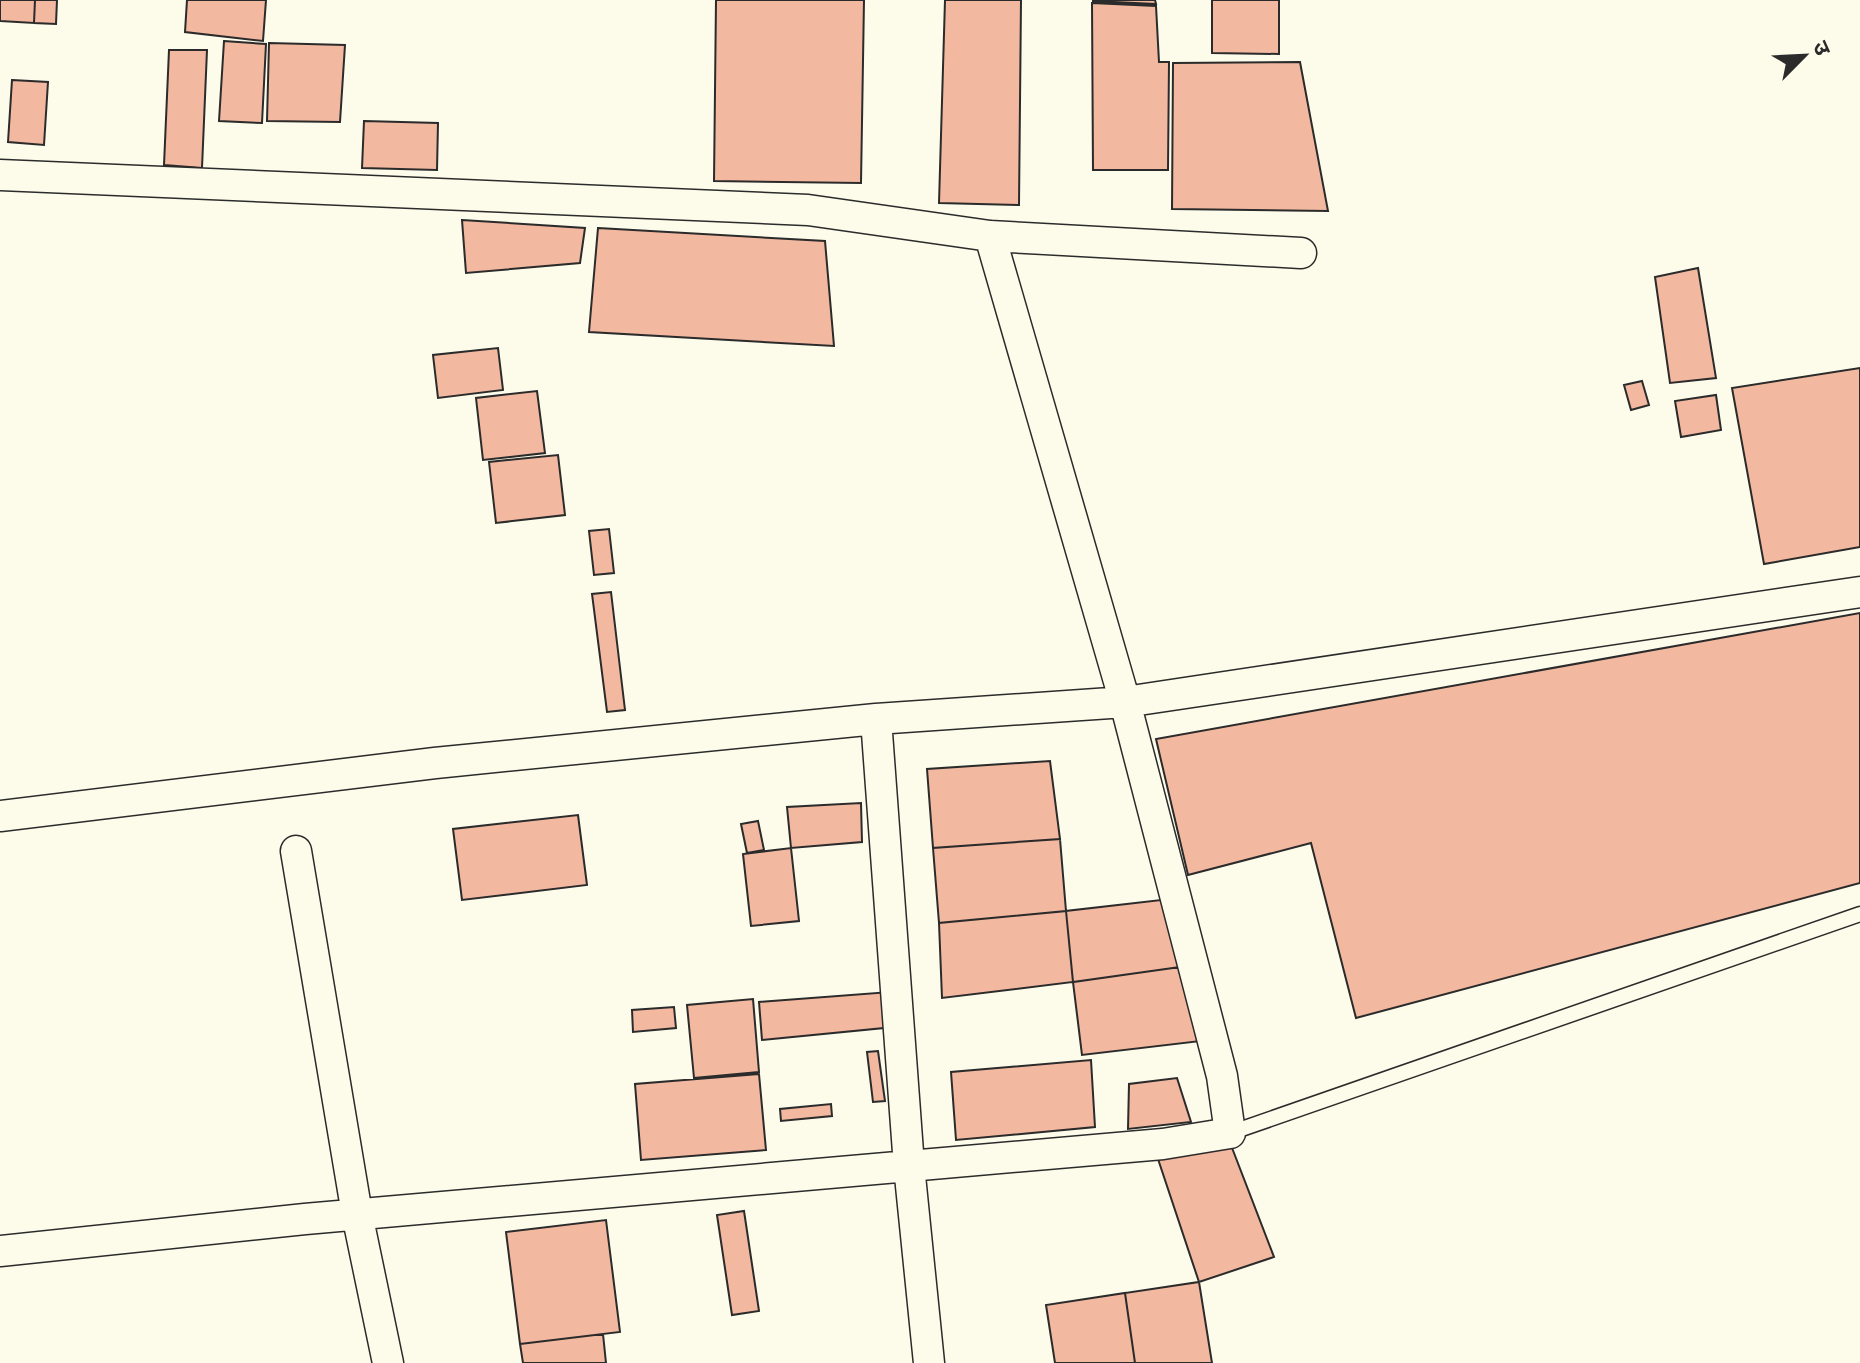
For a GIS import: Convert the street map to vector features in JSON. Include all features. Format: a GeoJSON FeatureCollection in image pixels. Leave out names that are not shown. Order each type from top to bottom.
{"type":"FeatureCollection","features":[{"type":"Feature","properties":{"kind":"street"},"geometry":{"type":"LineString","coordinates":[[0,175],[808,210],[990,236],[1301,253]]}},
{"type":"Feature","properties":{"kind":"street"},"geometry":{"type":"LineString","coordinates":[[0,1251],[357,1214],[1163,1144],[1230,1133],[1222,1076],[1125,702],[990,236]]}},
{"type":"Feature","properties":{"kind":"street"},"geometry":{"type":"LineString","coordinates":[[0,816],[435,763],[876,719],[1125,702],[1860,592]]}},
{"type":"Feature","properties":{"kind":"street"},"geometry":{"type":"LineString","coordinates":[[876,719],[909,1166],[929,1363]]}},
{"type":"Feature","properties":{"kind":"street"},"geometry":{"type":"LineString","coordinates":[[296,851],[357,1214],[388,1363]]}},
{"type":"Feature","properties":{"kind":"lane"},"geometry":{"type":"LineString","coordinates":[[1230,1133],[1860,914]]}},
{"type":"Feature","properties":{"kind":"building"},"geometry":{"type":"Polygon","coordinates":[[[0,0],[35,0],[34,23],[0,21],[0,0]]]}},
{"type":"Feature","properties":{"kind":"building"},"geometry":{"type":"Polygon","coordinates":[[[35,0],[57,0],[56,24],[34,23],[35,0]]]}},
{"type":"Feature","properties":{"kind":"building"},"geometry":{"type":"Polygon","coordinates":[[[187,0],[266,0],[263,41],[185,32],[187,0]]]}},
{"type":"Feature","properties":{"kind":"building"},"geometry":{"type":"Polygon","coordinates":[[[716,0],[864,0],[861,183],[714,181],[716,0]]]}},
{"type":"Feature","properties":{"kind":"building"},"geometry":{"type":"Polygon","coordinates":[[[945,0],[1021,0],[1019,205],[939,203],[945,0]]]}},
{"type":"Feature","properties":{"kind":"building"},"geometry":{"type":"Polygon","coordinates":[[[1093,0],[1155,0],[1156,4],[1093,1],[1093,0]]]}},
{"type":"Feature","properties":{"kind":"building"},"geometry":{"type":"Polygon","coordinates":[[[1212,0],[1279,0],[1279,54],[1212,53],[1212,0]]]}},
{"type":"Feature","properties":{"kind":"building"},"geometry":{"type":"Polygon","coordinates":[[[1092,3],[1156,6],[1159,62],[1169,62],[1168,170],[1093,170],[1092,3]]]}},
{"type":"Feature","properties":{"kind":"building"},"geometry":{"type":"Polygon","coordinates":[[[224,41],[266,44],[262,123],[219,121],[224,41]]]}},
{"type":"Feature","properties":{"kind":"building"},"geometry":{"type":"Polygon","coordinates":[[[269,43],[345,45],[340,122],[267,121],[269,43]]]}},
{"type":"Feature","properties":{"kind":"building"},"geometry":{"type":"Polygon","coordinates":[[[169,50],[207,50],[202,168],[164,165],[169,50]]]}},
{"type":"Feature","properties":{"kind":"building"},"geometry":{"type":"Polygon","coordinates":[[[1300,62],[1328,211],[1172,209],[1173,63],[1300,62]]]}},
{"type":"Feature","properties":{"kind":"building"},"geometry":{"type":"Polygon","coordinates":[[[12,80],[48,82],[44,145],[8,142],[12,80]]]}},
{"type":"Feature","properties":{"kind":"building"},"geometry":{"type":"Polygon","coordinates":[[[364,121],[438,123],[437,170],[362,168],[364,121]]]}},
{"type":"Feature","properties":{"kind":"building"},"geometry":{"type":"Polygon","coordinates":[[[462,220],[585,228],[580,263],[466,273],[462,220]]]}},
{"type":"Feature","properties":{"kind":"building"},"geometry":{"type":"Polygon","coordinates":[[[598,228],[825,241],[834,346],[589,332],[598,228]]]}},
{"type":"Feature","properties":{"kind":"building"},"geometry":{"type":"Polygon","coordinates":[[[1698,268],[1716,378],[1670,383],[1655,277],[1698,268]]]}},
{"type":"Feature","properties":{"kind":"building"},"geometry":{"type":"Polygon","coordinates":[[[498,348],[503,390],[438,398],[433,355],[498,348]]]}},
{"type":"Feature","properties":{"kind":"building"},"geometry":{"type":"Polygon","coordinates":[[[1860,368],[1860,547],[1764,564],[1732,388],[1860,368]]]}},
{"type":"Feature","properties":{"kind":"building"},"geometry":{"type":"Polygon","coordinates":[[[1642,381],[1649,405],[1631,410],[1624,385],[1642,381]]]}},
{"type":"Feature","properties":{"kind":"building"},"geometry":{"type":"Polygon","coordinates":[[[537,391],[545,453],[483,460],[476,398],[537,391]]]}},
{"type":"Feature","properties":{"kind":"building"},"geometry":{"type":"Polygon","coordinates":[[[1716,395],[1721,430],[1681,437],[1675,401],[1716,395]]]}},
{"type":"Feature","properties":{"kind":"building"},"geometry":{"type":"Polygon","coordinates":[[[558,455],[565,515],[496,523],[489,462],[558,455]]]}},
{"type":"Feature","properties":{"kind":"building"},"geometry":{"type":"Polygon","coordinates":[[[609,529],[614,573],[594,575],[589,531],[609,529]]]}},
{"type":"Feature","properties":{"kind":"building"},"geometry":{"type":"Polygon","coordinates":[[[611,592],[625,710],[607,712],[592,594],[611,592]]]}},
{"type":"Feature","properties":{"kind":"building"},"geometry":{"type":"Polygon","coordinates":[[[1860,613],[1860,883],[1356,1018],[1311,843],[1188,875],[1156,739],[1860,613]]]}},
{"type":"Feature","properties":{"kind":"building"},"geometry":{"type":"Polygon","coordinates":[[[1050,761],[1060,839],[933,848],[927,769],[1050,761]]]}},
{"type":"Feature","properties":{"kind":"building"},"geometry":{"type":"Polygon","coordinates":[[[861,803],[862,842],[791,848],[787,807],[861,803]]]}},
{"type":"Feature","properties":{"kind":"building"},"geometry":{"type":"Polygon","coordinates":[[[578,815],[587,885],[462,900],[453,829],[578,815]]]}},
{"type":"Feature","properties":{"kind":"building"},"geometry":{"type":"Polygon","coordinates":[[[758,821],[764,850],[747,853],[741,824],[758,821]]]}},
{"type":"Feature","properties":{"kind":"building"},"geometry":{"type":"Polygon","coordinates":[[[1060,839],[1066,911],[939,923],[933,848],[1060,839]]]}},
{"type":"Feature","properties":{"kind":"building"},"geometry":{"type":"Polygon","coordinates":[[[791,848],[799,921],[751,926],[743,854],[791,848]]]}},
{"type":"Feature","properties":{"kind":"building"},"geometry":{"type":"Polygon","coordinates":[[[1161,900],[1180,967],[1073,982],[1066,911],[1161,900]]]}},
{"type":"Feature","properties":{"kind":"building"},"geometry":{"type":"Polygon","coordinates":[[[1066,911],[1073,982],[942,998],[939,923],[1066,911]]]}},
{"type":"Feature","properties":{"kind":"building"},"geometry":{"type":"Polygon","coordinates":[[[1180,967],[1201,1041],[1082,1055],[1073,982],[1180,967]]]}},
{"type":"Feature","properties":{"kind":"building"},"geometry":{"type":"Polygon","coordinates":[[[890,992],[894,1027],[762,1040],[759,1002],[890,992]]]}},
{"type":"Feature","properties":{"kind":"building"},"geometry":{"type":"Polygon","coordinates":[[[753,999],[759,1072],[694,1078],[687,1005],[753,999]]]}},
{"type":"Feature","properties":{"kind":"building"},"geometry":{"type":"Polygon","coordinates":[[[674,1007],[676,1028],[633,1032],[632,1010],[674,1007]]]}},
{"type":"Feature","properties":{"kind":"building"},"geometry":{"type":"Polygon","coordinates":[[[878,1051],[885,1101],[873,1102],[867,1052],[878,1051]]]}},
{"type":"Feature","properties":{"kind":"building"},"geometry":{"type":"Polygon","coordinates":[[[1091,1060],[1095,1127],[956,1140],[951,1072],[1091,1060]]]}},
{"type":"Feature","properties":{"kind":"building"},"geometry":{"type":"Polygon","coordinates":[[[759,1074],[766,1150],[641,1160],[635,1084],[759,1074]]]}},
{"type":"Feature","properties":{"kind":"building"},"geometry":{"type":"Polygon","coordinates":[[[1177,1078],[1191,1122],[1128,1129],[1129,1084],[1177,1078]]]}},
{"type":"Feature","properties":{"kind":"building"},"geometry":{"type":"Polygon","coordinates":[[[831,1104],[832,1116],[781,1121],[780,1109],[831,1104]]]}},
{"type":"Feature","properties":{"kind":"building"},"geometry":{"type":"Polygon","coordinates":[[[1229,1140],[1274,1257],[1199,1282],[1158,1159],[1229,1140]]]}},
{"type":"Feature","properties":{"kind":"building"},"geometry":{"type":"Polygon","coordinates":[[[744,1211],[759,1311],[732,1315],[717,1215],[744,1211]]]}},
{"type":"Feature","properties":{"kind":"building"},"geometry":{"type":"Polygon","coordinates":[[[606,1220],[620,1332],[520,1344],[506,1232],[606,1220]]]}},
{"type":"Feature","properties":{"kind":"building"},"geometry":{"type":"Polygon","coordinates":[[[1199,1282],[1212,1363],[1135,1363],[1125,1293],[1199,1282]]]}},
{"type":"Feature","properties":{"kind":"building"},"geometry":{"type":"Polygon","coordinates":[[[1125,1293],[1135,1363],[1055,1363],[1046,1305],[1125,1293]]]}},
{"type":"Feature","properties":{"kind":"building"},"geometry":{"type":"Polygon","coordinates":[[[603,1334],[606,1363],[523,1363],[520,1344],[603,1334]]]}}]}
